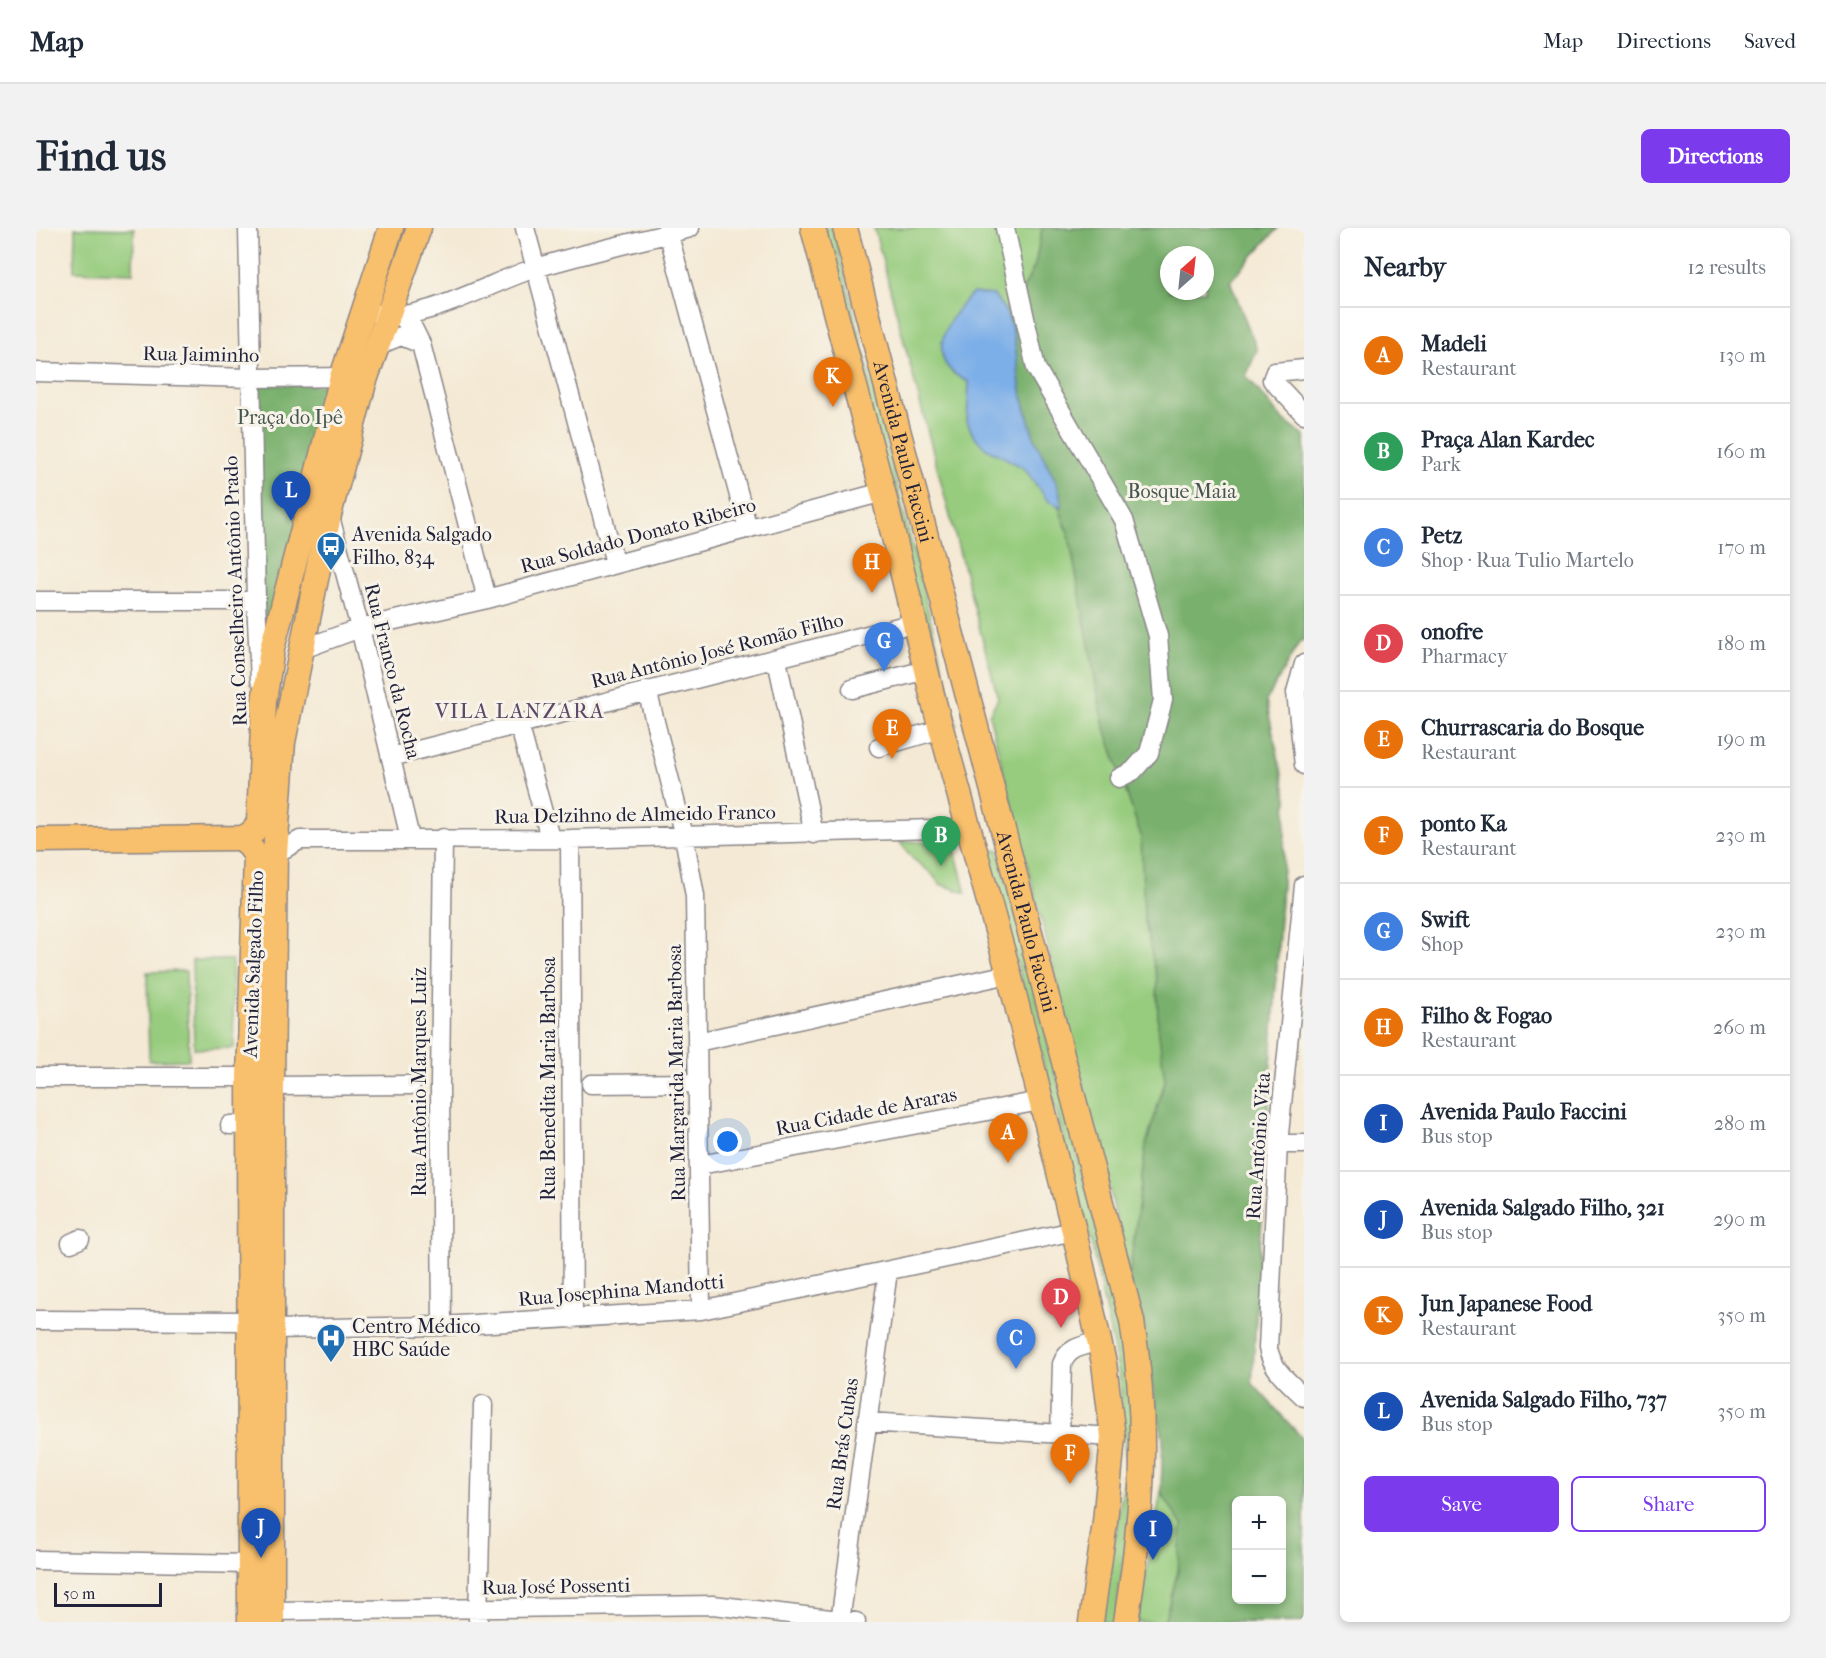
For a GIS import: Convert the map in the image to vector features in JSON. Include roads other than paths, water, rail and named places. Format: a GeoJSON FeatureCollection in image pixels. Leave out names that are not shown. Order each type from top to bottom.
{"type":"FeatureCollection","features":[{"type":"Feature","properties":{"kind":"main road","name":"Avenida Salgado Filho"},"geometry":{"type":"LineString","coordinates":[[272,1617],[270,1404],[272,1086],[275,854],[283,742],[329,515],[364,306],[391,228]]}},
{"type":"Feature","properties":{"kind":"main road","name":"Avenida Salgado Filho"},"geometry":{"type":"LineString","coordinates":[[250,1622],[249,1321],[239,1124],[249,1077],[256,855],[243,838],[253,832],[259,822],[264,700],[272,649],[353,380],[374,352],[394,316],[399,283],[419,228]]}},
{"type":"Feature","properties":{"kind":"main road","name":"Avenida Paulo Faccini"},"geometry":{"type":"LineString","coordinates":[[813,228],[883,492],[934,703],[1009,974],[1074,1230],[1099,1341],[1113,1437],[1105,1522],[1091,1622]]}},
{"type":"Feature","properties":{"kind":"main road","name":"Avenida Paulo Faccini"},"geometry":{"type":"LineString","coordinates":[[845,228],[1129,1310],[1141,1377],[1144,1440],[1139,1538],[1126,1622]]}},
{"type":"Feature","properties":{"kind":"main road"},"geometry":{"type":"LineString","coordinates":[[934,703],[940,710],[946,734],[951,739],[961,744],[971,741],[978,734]]}},
{"type":"Feature","properties":{"kind":"main road"},"geometry":{"type":"LineString","coordinates":[[970,828],[989,834],[1007,845]]}},
{"type":"Feature","properties":{"kind":"main road"},"geometry":{"type":"LineString","coordinates":[[36,840],[243,838]]}},
{"type":"Feature","properties":{"kind":"street","name":"Rua Conselheiro Antônio Prado"},"geometry":{"type":"LineString","coordinates":[[248,228],[256,601],[263,735]]}},
{"type":"Feature","properties":{"kind":"street"},"geometry":{"type":"LineString","coordinates":[[525,228],[615,563]]}},
{"type":"Feature","properties":{"kind":"street"},"geometry":{"type":"LineString","coordinates":[[364,306],[375,313],[394,316],[424,310],[536,267],[668,231],[690,228]]}},
{"type":"Feature","properties":{"kind":"street"},"geometry":{"type":"LineString","coordinates":[[1005,228],[1036,368],[1124,520],[1158,636],[1163,700],[1149,753],[1126,774]]}},
{"type":"Feature","properties":{"kind":"street"},"geometry":{"type":"LineString","coordinates":[[668,231],[748,529]]}},
{"type":"Feature","properties":{"kind":"street"},"geometry":{"type":"LineString","coordinates":[[399,283],[407,301],[424,310]]}},
{"type":"Feature","properties":{"kind":"street"},"geometry":{"type":"LineString","coordinates":[[394,316],[413,328],[421,344],[487,599]]}},
{"type":"Feature","properties":{"kind":"street"},"geometry":{"type":"LineString","coordinates":[[374,352],[386,342],[401,336],[421,344]]}},
{"type":"Feature","properties":{"kind":"street"},"geometry":{"type":"LineString","coordinates":[[1304,369],[1275,372],[1272,380],[1304,414]]}},
{"type":"Feature","properties":{"kind":"street","name":"Rua Jaiminho"},"geometry":{"type":"LineString","coordinates":[[36,372],[353,380]]}},
{"type":"Feature","properties":{"kind":"street","name":"Rua Soldado Donato Ribeiro"},"geometry":{"type":"LineString","coordinates":[[300,650],[360,628],[487,599],[883,492]]}},
{"type":"Feature","properties":{"kind":"street","name":"Rua Franco da Rocha"},"geometry":{"type":"LineString","coordinates":[[329,515],[360,628],[410,838]]}},
{"type":"Feature","properties":{"kind":"street"},"geometry":{"type":"LineString","coordinates":[[36,601],[256,601]]}},
{"type":"Feature","properties":{"kind":"street","name":"Rua Antônio José Romão Filho"},"geometry":{"type":"LineString","coordinates":[[391,757],[647,690],[777,660],[914,623]]}},
{"type":"Feature","properties":{"kind":"street"},"geometry":{"type":"LineString","coordinates":[[777,660],[814,834]]}},
{"type":"Feature","properties":{"kind":"street"},"geometry":{"type":"LineString","coordinates":[[1304,664],[1296,692],[1304,765]]}},
{"type":"Feature","properties":{"kind":"street"},"geometry":{"type":"LineString","coordinates":[[852,689],[926,670]]}},
{"type":"Feature","properties":{"kind":"street","name":"Rua Margarida Maria Barbosa"},"geometry":{"type":"LineString","coordinates":[[647,690],[684,836],[695,896],[701,1310]]}},
{"type":"Feature","properties":{"kind":"street"},"geometry":{"type":"LineString","coordinates":[[519,724],[550,838]]}},
{"type":"Feature","properties":{"kind":"street"},"geometry":{"type":"LineString","coordinates":[[879,747],[941,729]]}},
{"type":"Feature","properties":{"kind":"street"},"geometry":{"type":"LineString","coordinates":[[277,819],[285,829],[300,840]]}},
{"type":"Feature","properties":{"kind":"street","name":"Rua Delzihno de Almeido Franco"},"geometry":{"type":"LineString","coordinates":[[275,854],[300,840],[570,839],[970,828]]}},
{"type":"Feature","properties":{"kind":"street","name":"Rua Antônio Marques Luiz"},"geometry":{"type":"LineString","coordinates":[[442,1326],[440,1085],[443,838]]}},
{"type":"Feature","properties":{"kind":"street","name":"Rua Benedita Maria Barbosa"},"geometry":{"type":"LineString","coordinates":[[570,839],[573,1319]]}},
{"type":"Feature","properties":{"kind":"street","name":"Rua Antônio Vita"},"geometry":{"type":"LineString","coordinates":[[1304,885],[1278,1144],[1268,1348],[1270,1361],[1304,1397]]}},
{"type":"Feature","properties":{"kind":"street"},"geometry":{"type":"LineString","coordinates":[[698,1042],[1009,974]]}},
{"type":"Feature","properties":{"kind":"street"},"geometry":{"type":"LineString","coordinates":[[36,1077],[160,1084],[249,1077]]}},
{"type":"Feature","properties":{"kind":"street"},"geometry":{"type":"LineString","coordinates":[[591,1084],[699,1083]]}},
{"type":"Feature","properties":{"kind":"street"},"geometry":{"type":"LineString","coordinates":[[272,1086],[411,1085]]}},
{"type":"Feature","properties":{"kind":"street","name":"Rua Cidade de Araras"},"geometry":{"type":"LineString","coordinates":[[700,1165],[1040,1101]]}},
{"type":"Feature","properties":{"kind":"street"},"geometry":{"type":"LineString","coordinates":[[1278,1144],[1304,1144]]}},
{"type":"Feature","properties":{"kind":"street","name":"Rua Josephina Mandotti"},"geometry":{"type":"LineString","coordinates":[[272,1329],[442,1326],[701,1310],[1074,1230]]}},
{"type":"Feature","properties":{"kind":"street","name":"Rua Brás Cubas"},"geometry":{"type":"LineString","coordinates":[[846,1621],[867,1422],[888,1271]]}},
{"type":"Feature","properties":{"kind":"street"},"geometry":{"type":"LineString","coordinates":[[36,1320],[249,1321]]}},
{"type":"Feature","properties":{"kind":"street"},"geometry":{"type":"LineString","coordinates":[[1060,1434],[1062,1364],[1065,1355],[1071,1350],[1099,1341]]}},
{"type":"Feature","properties":{"kind":"street"},"geometry":{"type":"LineString","coordinates":[[478,1616],[483,1406]]}},
{"type":"Feature","properties":{"kind":"street"},"geometry":{"type":"LineString","coordinates":[[867,1422],[1113,1437]]}},
{"type":"Feature","properties":{"kind":"street"},"geometry":{"type":"LineString","coordinates":[[36,1560],[250,1564]]}},
{"type":"Feature","properties":{"kind":"street","name":"Rua José Possenti"},"geometry":{"type":"LineString","coordinates":[[272,1617],[478,1616],[713,1605],[846,1621]]}},
{"type":"Feature","properties":{"kind":"water"},"geometry":{"type":"Polygon","coordinates":[[[973,293],[993,295],[1008,316],[1012,327],[1021,390],[1033,434],[1058,487],[1062,507],[1048,501],[1024,468],[986,448],[973,435],[967,421],[969,382],[954,374],[945,363],[942,340],[954,315],[973,293]]]}},
{"type":"Feature","properties":{"kind":"place","name":"Jun Japanese Food"},"geometry":{"type":"Point","coordinates":[833,407]}},
{"type":"Feature","properties":{"kind":"place","name":"Avenida Salgado Filho, 737"},"geometry":{"type":"Point","coordinates":[291,521]}},
{"type":"Feature","properties":{"kind":"place","name":"Avenida Salgado Filho, 834"},"geometry":{"type":"Point","coordinates":[331,572]}},
{"type":"Feature","properties":{"kind":"place","name":"Filho & Fogao"},"geometry":{"type":"Point","coordinates":[872,593]}},
{"type":"Feature","properties":{"kind":"place","name":"Swift"},"geometry":{"type":"Point","coordinates":[884,672]}},
{"type":"Feature","properties":{"kind":"place","name":"Churrascaria do Bosque"},"geometry":{"type":"Point","coordinates":[892,759]}},
{"type":"Feature","properties":{"kind":"place","name":"Praça Alan Kardec"},"geometry":{"type":"Point","coordinates":[941,866]}},
{"type":"Feature","properties":{"kind":"place","name":"Madeli"},"geometry":{"type":"Point","coordinates":[1008,1163]}},
{"type":"Feature","properties":{"kind":"place","name":"onofre"},"geometry":{"type":"Point","coordinates":[1061,1328]}},
{"type":"Feature","properties":{"kind":"place","name":"Centro Médico HBC Saúde"},"geometry":{"type":"Point","coordinates":[331,1364]}},
{"type":"Feature","properties":{"kind":"place","name":"Petz"},"geometry":{"type":"Point","coordinates":[1016,1369]}},
{"type":"Feature","properties":{"kind":"place","name":"ponto Ka"},"geometry":{"type":"Point","coordinates":[1070,1484]}},
{"type":"Feature","properties":{"kind":"place","name":"Avenida Salgado Filho, 321"},"geometry":{"type":"Point","coordinates":[261,1558]}},
{"type":"Feature","properties":{"kind":"place","name":"Avenida Paulo Faccini"},"geometry":{"type":"Point","coordinates":[1153,1560]}},
{"type":"Feature","properties":{"kind":"district","name":"VILA LANZARA"},"geometry":{"type":"Point","coordinates":[520,711]}},
{"type":"Feature","properties":{"kind":"park label","name":"Praça do Ipê"},"geometry":{"type":"Point","coordinates":[290,417]}},
{"type":"Feature","properties":{"kind":"park label","name":"Bosque Maia"},"geometry":{"type":"Point","coordinates":[1182,491]}}]}
